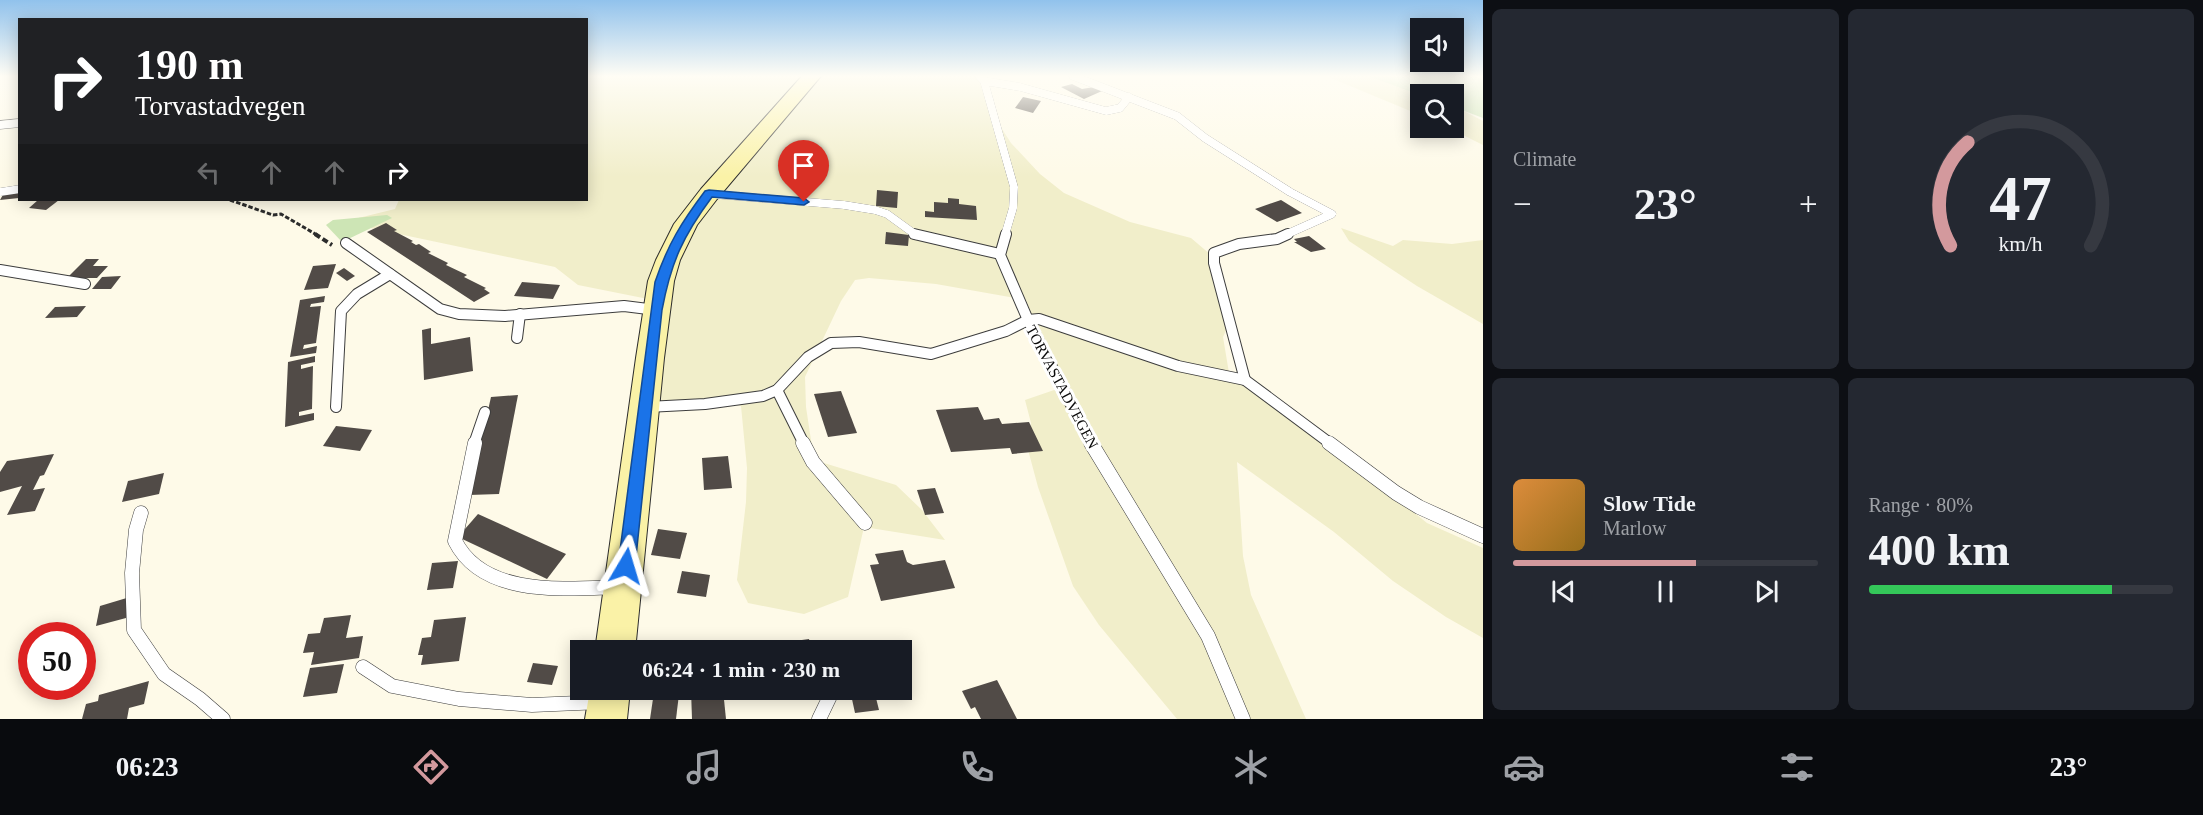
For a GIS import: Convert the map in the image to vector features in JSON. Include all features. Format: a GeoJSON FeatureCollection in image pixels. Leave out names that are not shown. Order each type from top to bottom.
{"type":"FeatureCollection","features":[{"type":"Feature","properties":{"kind":"main road"},"geometry":{"type":"LineString","coordinates":[[617,640],[661,282],[673,248],[686,224],[783,110]]}},
{"type":"Feature","properties":{"kind":"street"},"geometry":{"type":"LineString","coordinates":[[0,125],[18,123]]}},
{"type":"Feature","properties":{"kind":"lane"},"geometry":{"type":"LineString","coordinates":[[991,110],[1014,187],[1013,208],[1000,254],[1028,320],[1039,318],[1178,366],[1245,380],[1396,493],[1419,507],[1483,536]]}},
{"type":"Feature","properties":{"kind":"lane"},"geometry":{"type":"LineString","coordinates":[[1101,110],[1118,110]]}},
{"type":"Feature","properties":{"kind":"lane"},"geometry":{"type":"LineString","coordinates":[[1160,110],[1177,116],[1205,138],[1290,192],[1332,213],[1277,239],[1239,244],[1214,253],[1214,262],[1245,380]]}},
{"type":"Feature","properties":{"kind":"lane"},"geometry":{"type":"LineString","coordinates":[[0,192],[18,189]]}},
{"type":"Feature","properties":{"kind":"lane"},"geometry":{"type":"LineString","coordinates":[[709,194],[844,205],[875,210],[887,214],[917,236],[1000,254]]}},
{"type":"Feature","properties":{"kind":"lane"},"geometry":{"type":"LineString","coordinates":[[346,243],[440,309],[450,313],[520,314],[625,306],[656,310]]}},
{"type":"Feature","properties":{"kind":"lane"},"geometry":{"type":"LineString","coordinates":[[0,270],[19,272],[53,281],[85,284]]}},
{"type":"Feature","properties":{"kind":"lane"},"geometry":{"type":"LineString","coordinates":[[336,407],[341,311],[360,290],[390,274]]}},
{"type":"Feature","properties":{"kind":"lane"},"geometry":{"type":"LineString","coordinates":[[517,338],[520,314]]}},
{"type":"Feature","properties":{"kind":"lane","name":"TORVASTADVEGEN"},"geometry":{"type":"LineString","coordinates":[[777,390],[808,357],[831,343],[859,342],[931,354],[1006,331],[1028,320],[1084,432],[1208,636],[1243,719]]}},
{"type":"Feature","properties":{"kind":"lane"},"geometry":{"type":"LineString","coordinates":[[644,407],[739,400],[763,396],[777,390],[813,462],[865,523]]}},
{"type":"Feature","properties":{"kind":"lane"},"geometry":{"type":"LineString","coordinates":[[485,412],[473,448],[469,478],[456,534],[455,541],[462,555],[482,572],[514,583],[559,589],[624,587]]}},
{"type":"Feature","properties":{"kind":"lane"},"geometry":{"type":"LineString","coordinates":[[141,513],[136,530],[132,573],[134,630],[164,674],[200,699],[223,719]]}},
{"type":"Feature","properties":{"kind":"lane"},"geometry":{"type":"LineString","coordinates":[[363,667],[392,686],[459,699],[532,705],[608,704]]}},
{"type":"Feature","properties":{"kind":"lane"},"geometry":{"type":"LineString","coordinates":[[819,719],[828,700]]}},
{"type":"Feature","properties":{"kind":"path"},"geometry":{"type":"LineString","coordinates":[[233,201],[273,215],[282,214],[336,247],[346,243]]}},
{"type":"Feature","properties":{"kind":"shaded area"},"geometry":{"type":"Polygon","coordinates":[[[588,110],[990,110],[1011,143],[1040,174],[1064,193],[1130,222],[1191,238],[1211,255],[1219,258],[1227,328],[1223,337],[1229,373],[1369,476],[1427,523],[1483,548],[1483,638],[1446,617],[1393,581],[1334,532],[1237,462],[1243,556],[1251,595],[1306,719],[1177,719],[1099,625],[1073,586],[1038,487],[1027,446],[1031,423],[1025,400],[1060,388],[1026,300],[936,284],[869,278],[855,280],[841,301],[805,377],[806,407],[814,460],[896,485],[922,510],[945,540],[864,527],[848,597],[804,614],[748,603],[737,580],[746,502],[747,468],[741,406],[723,402],[645,406],[658,301],[578,285],[555,267],[342,222],[395,209],[399,201],[588,201],[588,110]]]}},
{"type":"Feature","properties":{"kind":"shaded area"},"geometry":{"type":"Polygon","coordinates":[[[1464,111],[1483,121],[1483,145],[1464,136],[1464,111]]]}},
{"type":"Feature","properties":{"kind":"shaded area"},"geometry":{"type":"Polygon","coordinates":[[[1341,228],[1393,246],[1403,240],[1452,244],[1483,240],[1483,324],[1417,286],[1349,241],[1341,228]]]}},
{"type":"Feature","properties":{"kind":"green space"},"geometry":{"type":"Polygon","coordinates":[[[1464,110],[1483,110],[1483,118],[1464,111],[1464,110]]]}},
{"type":"Feature","properties":{"kind":"green space"},"geometry":{"type":"Polygon","coordinates":[[[387,215],[392,218],[342,242],[326,225],[333,220],[387,215]]]}},
{"type":"Feature","properties":{"kind":"building"},"geometry":{"type":"Polygon","coordinates":[[[1021,110],[1035,110],[1033,113],[1021,110]]]}},
{"type":"Feature","properties":{"kind":"building"},"geometry":{"type":"Polygon","coordinates":[[[877,190],[898,192],[897,208],[876,206],[877,190]]]}},
{"type":"Feature","properties":{"kind":"building"},"geometry":{"type":"Polygon","coordinates":[[[18,191],[18,198],[0,200],[4,193],[18,191]]]}},
{"type":"Feature","properties":{"kind":"building"},"geometry":{"type":"Polygon","coordinates":[[[948,198],[959,199],[959,204],[976,206],[977,220],[925,217],[925,211],[934,212],[934,202],[948,203],[948,198]]]}},
{"type":"Feature","properties":{"kind":"building"},"geometry":{"type":"Polygon","coordinates":[[[1281,200],[1302,213],[1277,222],[1255,209],[1281,200]]]}},
{"type":"Feature","properties":{"kind":"building"},"geometry":{"type":"Polygon","coordinates":[[[37,201],[58,201],[46,210],[29,208],[37,201]]]}},
{"type":"Feature","properties":{"kind":"building"},"geometry":{"type":"Polygon","coordinates":[[[386,223],[397,230],[394,231],[448,263],[446,265],[467,275],[464,277],[486,288],[484,289],[490,293],[474,302],[367,232],[386,223]]]}},
{"type":"Feature","properties":{"kind":"building"},"geometry":{"type":"Polygon","coordinates":[[[886,232],[909,235],[908,246],[885,244],[886,232]]]}},
{"type":"Feature","properties":{"kind":"building"},"geometry":{"type":"Polygon","coordinates":[[[1309,236],[1326,249],[1311,252],[1294,242],[1297,242],[1294,239],[1309,236]]]}},
{"type":"Feature","properties":{"kind":"building"},"geometry":{"type":"Polygon","coordinates":[[[86,259],[99,259],[93,266],[108,266],[97,278],[78,280],[67,278],[86,259]]]}},
{"type":"Feature","properties":{"kind":"building"},"geometry":{"type":"Polygon","coordinates":[[[336,264],[328,288],[304,290],[313,266],[336,264]]]}},
{"type":"Feature","properties":{"kind":"building"},"geometry":{"type":"Polygon","coordinates":[[[344,268],[355,276],[347,281],[336,273],[344,268]]]}},
{"type":"Feature","properties":{"kind":"building"},"geometry":{"type":"Polygon","coordinates":[[[121,276],[111,289],[92,289],[102,277],[121,276]]]}},
{"type":"Feature","properties":{"kind":"building"},"geometry":{"type":"Polygon","coordinates":[[[522,282],[560,285],[553,299],[514,296],[522,282]]]}},
{"type":"Feature","properties":{"kind":"building"},"geometry":{"type":"Polygon","coordinates":[[[325,296],[324,302],[311,304],[310,307],[321,306],[316,343],[304,345],[303,349],[317,346],[316,353],[290,357],[300,300],[325,296]]]}},
{"type":"Feature","properties":{"kind":"building"},"geometry":{"type":"Polygon","coordinates":[[[86,306],[77,317],[45,318],[55,307],[86,306]]]}},
{"type":"Feature","properties":{"kind":"building"},"geometry":{"type":"Polygon","coordinates":[[[431,328],[431,344],[470,337],[473,371],[424,380],[422,330],[431,328]]]}},
{"type":"Feature","properties":{"kind":"building"},"geometry":{"type":"Polygon","coordinates":[[[315,356],[315,362],[301,365],[301,369],[313,366],[312,409],[299,412],[299,416],[314,413],[314,420],[285,427],[288,362],[315,356]]]}},
{"type":"Feature","properties":{"kind":"building"},"geometry":{"type":"Polygon","coordinates":[[[841,391],[857,433],[828,437],[814,394],[841,391]]]}},
{"type":"Feature","properties":{"kind":"building"},"geometry":{"type":"Polygon","coordinates":[[[518,395],[499,494],[469,495],[491,397],[518,395]]]}},
{"type":"Feature","properties":{"kind":"building"},"geometry":{"type":"Polygon","coordinates":[[[978,407],[984,420],[999,418],[1002,424],[1029,422],[1043,451],[1012,454],[1010,448],[951,452],[936,410],[978,407]]]}},
{"type":"Feature","properties":{"kind":"building"},"geometry":{"type":"Polygon","coordinates":[[[336,426],[372,430],[360,451],[323,446],[336,426]]]}},
{"type":"Feature","properties":{"kind":"building"},"geometry":{"type":"Polygon","coordinates":[[[54,454],[44,475],[40,476],[33,490],[45,488],[35,511],[7,515],[22,486],[0,492],[0,472],[7,461],[54,454]]]}},
{"type":"Feature","properties":{"kind":"building"},"geometry":{"type":"Polygon","coordinates":[[[728,456],[732,488],[704,490],[702,458],[728,456]]]}},
{"type":"Feature","properties":{"kind":"building"},"geometry":{"type":"Polygon","coordinates":[[[164,473],[159,494],[122,502],[128,481],[164,473]]]}},
{"type":"Feature","properties":{"kind":"building"},"geometry":{"type":"Polygon","coordinates":[[[935,488],[944,513],[925,515],[917,490],[935,488]]]}},
{"type":"Feature","properties":{"kind":"building"},"geometry":{"type":"Polygon","coordinates":[[[478,514],[566,554],[547,579],[458,537],[478,514]]]}},
{"type":"Feature","properties":{"kind":"building"},"geometry":{"type":"Polygon","coordinates":[[[658,529],[687,533],[680,559],[651,555],[658,529]]]}},
{"type":"Feature","properties":{"kind":"building"},"geometry":{"type":"Polygon","coordinates":[[[903,550],[907,562],[913,565],[945,560],[955,588],[881,601],[870,565],[879,564],[875,554],[903,550]]]}},
{"type":"Feature","properties":{"kind":"building"},"geometry":{"type":"Polygon","coordinates":[[[458,561],[453,588],[427,590],[432,563],[458,561]]]}},
{"type":"Feature","properties":{"kind":"building"},"geometry":{"type":"Polygon","coordinates":[[[682,571],[710,575],[706,597],[677,593],[682,571]]]}},
{"type":"Feature","properties":{"kind":"building"},"geometry":{"type":"Polygon","coordinates":[[[130,597],[126,618],[96,626],[100,606],[130,597]]]}},
{"type":"Feature","properties":{"kind":"building"},"geometry":{"type":"Polygon","coordinates":[[[351,615],[346,638],[363,636],[359,658],[311,665],[314,652],[303,653],[308,634],[320,633],[324,618],[351,615]]]}},
{"type":"Feature","properties":{"kind":"building"},"geometry":{"type":"Polygon","coordinates":[[[466,617],[459,661],[421,665],[423,655],[418,655],[422,638],[431,637],[434,620],[466,617]]]}},
{"type":"Feature","properties":{"kind":"building"},"geometry":{"type":"Polygon","coordinates":[[[533,663],[558,666],[552,685],[527,682],[533,663]]]}},
{"type":"Feature","properties":{"kind":"building"},"geometry":{"type":"Polygon","coordinates":[[[344,664],[337,693],[303,697],[310,668],[344,664]]]}},
{"type":"Feature","properties":{"kind":"building"},"geometry":{"type":"Polygon","coordinates":[[[997,680],[1017,719],[981,719],[975,707],[971,709],[962,691],[997,680]]]}},
{"type":"Feature","properties":{"kind":"building"},"geometry":{"type":"Polygon","coordinates":[[[149,681],[144,704],[129,708],[127,719],[82,719],[86,704],[98,701],[99,695],[149,681]]]}},
{"type":"Feature","properties":{"kind":"building"},"geometry":{"type":"Polygon","coordinates":[[[653,700],[678,700],[676,719],[650,719],[653,700]]]}},
{"type":"Feature","properties":{"kind":"building"},"geometry":{"type":"Polygon","coordinates":[[[691,700],[724,700],[726,719],[692,719],[691,700]]]}},
{"type":"Feature","properties":{"kind":"building"},"geometry":{"type":"Polygon","coordinates":[[[852,700],[876,700],[879,710],[855,713],[852,700]]]}},
{"type":"Feature","properties":{"kind":"route"},"geometry":{"type":"LineString","coordinates":[[626,566],[656,310],[661,282],[676,240],[709,194],[804,202]]}}]}
